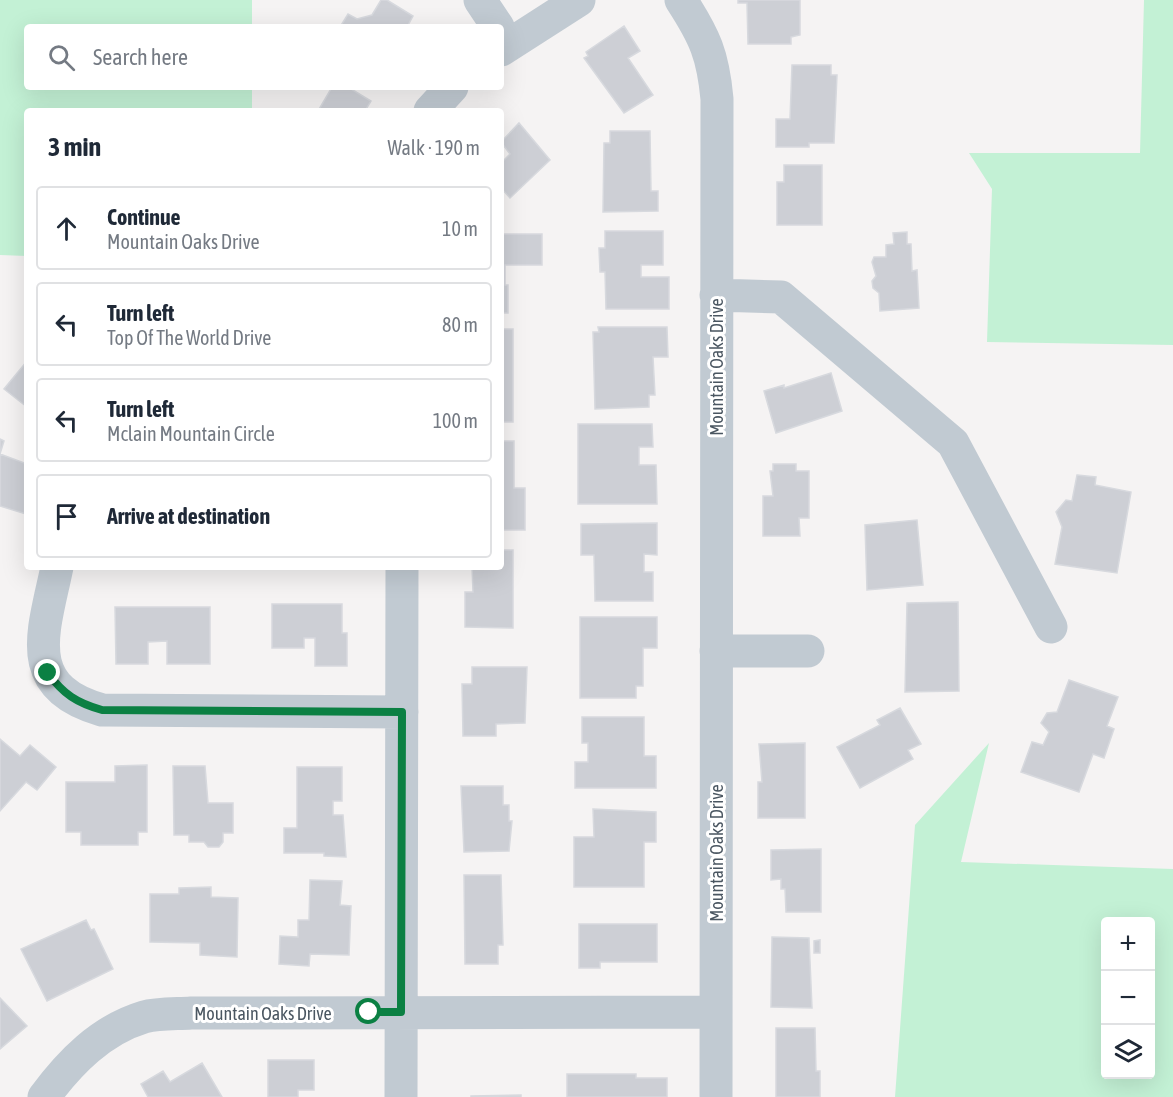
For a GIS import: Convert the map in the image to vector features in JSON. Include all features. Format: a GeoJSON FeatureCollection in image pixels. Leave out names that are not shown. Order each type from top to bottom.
{"type":"FeatureCollection","features":[{"type":"Feature","properties":{"kind":"street"},"geometry":{"type":"LineString","coordinates":[[480,0],[494,24]]}},
{"type":"Feature","properties":{"kind":"street"},"geometry":{"type":"LineString","coordinates":[[504,38],[579,0]]}},
{"type":"Feature","properties":{"kind":"street","name":"Mountain Oaks Drive"},"geometry":{"type":"LineString","coordinates":[[44,1097],[69,1064],[103,1036],[145,1017],[191,1013],[716,1012],[717,99],[714,65],[702,33],[681,0]]}},
{"type":"Feature","properties":{"kind":"street"},"geometry":{"type":"LineString","coordinates":[[433,108],[449,90]]}},
{"type":"Feature","properties":{"kind":"street"},"geometry":{"type":"LineString","coordinates":[[717,296],[781,297],[954,443],[1051,627]]}},
{"type":"Feature","properties":{"kind":"street"},"geometry":{"type":"LineString","coordinates":[[56,570],[45,626],[43,650],[48,673],[60,691],[79,704],[102,710],[402,712]]}},
{"type":"Feature","properties":{"kind":"street"},"geometry":{"type":"LineString","coordinates":[[401,1097],[402,570]]}},
{"type":"Feature","properties":{"kind":"street"},"geometry":{"type":"LineString","coordinates":[[716,651],[808,651]]}},
{"type":"Feature","properties":{"kind":"street"},"geometry":{"type":"LineString","coordinates":[[716,1012],[716,1097]]}},
{"type":"Feature","properties":{"kind":"green space"},"geometry":{"type":"Polygon","coordinates":[[[0,0],[252,0],[252,24],[24,24],[24,90],[252,90],[252,108],[24,108],[24,256],[0,255],[0,0]]]}},
{"type":"Feature","properties":{"kind":"green space"},"geometry":{"type":"Polygon","coordinates":[[[1144,0],[1173,0],[1173,345],[987,342],[992,189],[969,153],[1140,153],[1144,0]]]}},
{"type":"Feature","properties":{"kind":"green space"},"geometry":{"type":"Polygon","coordinates":[[[989,743],[961,862],[1173,869],[1173,1097],[895,1097],[915,825],[989,743]]]}},
{"type":"Feature","properties":{"kind":"building"},"geometry":{"type":"Polygon","coordinates":[[[381,0],[387,0],[413,16],[409,24],[342,24],[348,14],[357,19],[372,15],[381,0]]]}},
{"type":"Feature","properties":{"kind":"building"},"geometry":{"type":"Polygon","coordinates":[[[738,0],[800,0],[800,35],[791,37],[791,44],[748,44],[747,3],[738,3],[738,0]]]}},
{"type":"Feature","properties":{"kind":"building"},"geometry":{"type":"Polygon","coordinates":[[[624,26],[640,51],[628,58],[653,95],[624,113],[584,58],[588,56],[586,52],[624,26]]]}},
{"type":"Feature","properties":{"kind":"building"},"geometry":{"type":"Polygon","coordinates":[[[792,65],[831,65],[831,75],[837,75],[834,143],[809,143],[809,147],[776,147],[776,119],[790,119],[792,65]]]}},
{"type":"Feature","properties":{"kind":"building"},"geometry":{"type":"Polygon","coordinates":[[[330,90],[353,90],[371,101],[367,108],[320,108],[330,90]]]}},
{"type":"Feature","properties":{"kind":"building"},"geometry":{"type":"Polygon","coordinates":[[[519,123],[550,160],[510,198],[504,191],[504,160],[510,154],[504,146],[504,139],[519,123]]]}},
{"type":"Feature","properties":{"kind":"building"},"geometry":{"type":"Polygon","coordinates":[[[610,131],[650,131],[651,191],[658,191],[658,211],[603,212],[604,143],[610,143],[610,131]]]}},
{"type":"Feature","properties":{"kind":"building"},"geometry":{"type":"Polygon","coordinates":[[[784,165],[822,165],[822,225],[777,225],[777,182],[784,182],[784,165]]]}},
{"type":"Feature","properties":{"kind":"building"},"geometry":{"type":"Polygon","coordinates":[[[605,231],[663,231],[663,265],[641,265],[641,277],[669,277],[669,309],[606,309],[605,272],[600,272],[599,248],[605,248],[605,231]]]}},
{"type":"Feature","properties":{"kind":"building"},"geometry":{"type":"Polygon","coordinates":[[[907,232],[907,244],[911,244],[912,271],[917,270],[919,308],[880,311],[879,293],[873,288],[872,281],[876,276],[872,262],[874,257],[886,257],[886,245],[894,244],[893,233],[907,232]]]}},
{"type":"Feature","properties":{"kind":"building"},"geometry":{"type":"Polygon","coordinates":[[[504,234],[542,234],[542,265],[505,265],[508,313],[504,313],[504,234]]]}},
{"type":"Feature","properties":{"kind":"building"},"geometry":{"type":"Polygon","coordinates":[[[598,327],[667,327],[668,357],[653,357],[655,395],[649,395],[649,407],[595,409],[593,332],[599,332],[598,327]]]}},
{"type":"Feature","properties":{"kind":"building"},"geometry":{"type":"Polygon","coordinates":[[[504,329],[513,329],[513,422],[504,422],[504,329]]]}},
{"type":"Feature","properties":{"kind":"building"},"geometry":{"type":"Polygon","coordinates":[[[24,365],[24,405],[4,389],[24,365]]]}},
{"type":"Feature","properties":{"kind":"building"},"geometry":{"type":"Polygon","coordinates":[[[831,373],[842,411],[776,433],[764,391],[784,385],[784,388],[831,373]]]}},
{"type":"Feature","properties":{"kind":"building"},"geometry":{"type":"Polygon","coordinates":[[[578,424],[652,424],[653,447],[639,447],[639,465],[656,465],[657,504],[578,504],[578,424]]]}},
{"type":"Feature","properties":{"kind":"building"},"geometry":{"type":"Polygon","coordinates":[[[0,439],[4,441],[0,454],[0,439]]]}},
{"type":"Feature","properties":{"kind":"building"},"geometry":{"type":"Polygon","coordinates":[[[504,441],[514,441],[514,488],[525,488],[525,530],[504,530],[504,441]]]}},
{"type":"Feature","properties":{"kind":"building"},"geometry":{"type":"Polygon","coordinates":[[[0,454],[24,463],[24,513],[0,506],[0,454]]]}},
{"type":"Feature","properties":{"kind":"building"},"geometry":{"type":"Polygon","coordinates":[[[773,464],[796,464],[796,471],[809,471],[809,518],[799,518],[800,536],[763,536],[763,496],[773,496],[770,471],[773,471],[773,464]]]}},
{"type":"Feature","properties":{"kind":"building"},"geometry":{"type":"Polygon","coordinates":[[[1077,475],[1096,477],[1095,485],[1131,492],[1117,573],[1055,564],[1062,527],[1056,512],[1066,500],[1072,501],[1077,475]]]}},
{"type":"Feature","properties":{"kind":"building"},"geometry":{"type":"Polygon","coordinates":[[[917,520],[923,585],[867,590],[865,525],[917,520]]]}},
{"type":"Feature","properties":{"kind":"building"},"geometry":{"type":"Polygon","coordinates":[[[657,523],[657,555],[644,554],[644,572],[653,572],[653,601],[595,601],[594,555],[581,555],[581,524],[657,523]]]}},
{"type":"Feature","properties":{"kind":"building"},"geometry":{"type":"Polygon","coordinates":[[[504,550],[513,550],[513,628],[465,627],[465,592],[473,592],[472,570],[504,570],[504,550]]]}},
{"type":"Feature","properties":{"kind":"building"},"geometry":{"type":"Polygon","coordinates":[[[958,602],[959,691],[905,692],[907,603],[958,602]]]}},
{"type":"Feature","properties":{"kind":"building"},"geometry":{"type":"Polygon","coordinates":[[[272,604],[342,604],[342,633],[347,633],[347,666],[315,666],[315,638],[304,638],[304,648],[272,648],[272,604]]]}},
{"type":"Feature","properties":{"kind":"building"},"geometry":{"type":"Polygon","coordinates":[[[115,607],[210,607],[210,664],[167,664],[167,641],[148,642],[148,664],[116,664],[115,607]]]}},
{"type":"Feature","properties":{"kind":"building"},"geometry":{"type":"Polygon","coordinates":[[[580,617],[657,617],[657,648],[643,648],[643,686],[636,686],[636,698],[580,698],[580,617]]]}},
{"type":"Feature","properties":{"kind":"building"},"geometry":{"type":"Polygon","coordinates":[[[472,667],[527,667],[525,723],[496,724],[496,736],[463,736],[462,684],[472,684],[472,667]]]}},
{"type":"Feature","properties":{"kind":"building"},"geometry":{"type":"Polygon","coordinates":[[[1069,680],[1118,697],[1107,726],[1114,729],[1104,758],[1093,754],[1079,792],[1021,772],[1032,742],[1043,745],[1049,732],[1041,723],[1047,713],[1057,712],[1069,680]]]}},
{"type":"Feature","properties":{"kind":"building"},"geometry":{"type":"Polygon","coordinates":[[[900,708],[921,744],[908,750],[913,759],[860,788],[837,747],[880,725],[877,720],[900,708]]]}},
{"type":"Feature","properties":{"kind":"building"},"geometry":{"type":"Polygon","coordinates":[[[582,717],[644,717],[644,756],[656,756],[656,788],[575,788],[575,762],[588,762],[588,743],[582,743],[582,717]]]}},
{"type":"Feature","properties":{"kind":"building"},"geometry":{"type":"Polygon","coordinates":[[[0,739],[20,756],[30,745],[56,767],[37,790],[26,782],[0,811],[0,739]]]}},
{"type":"Feature","properties":{"kind":"building"},"geometry":{"type":"Polygon","coordinates":[[[805,743],[805,818],[758,818],[758,782],[762,782],[759,744],[805,743]]]}},
{"type":"Feature","properties":{"kind":"building"},"geometry":{"type":"Polygon","coordinates":[[[147,765],[147,832],[138,832],[138,845],[81,845],[81,832],[66,832],[66,782],[115,782],[115,766],[147,765]]]}},
{"type":"Feature","properties":{"kind":"building"},"geometry":{"type":"Polygon","coordinates":[[[173,766],[205,766],[208,803],[233,803],[233,833],[223,833],[223,842],[219,847],[208,847],[204,842],[189,842],[189,835],[174,835],[173,766]]]}},
{"type":"Feature","properties":{"kind":"building"},"geometry":{"type":"Polygon","coordinates":[[[297,767],[342,767],[342,801],[333,801],[333,815],[343,815],[346,857],[324,856],[324,853],[284,853],[284,828],[297,828],[297,767]]]}},
{"type":"Feature","properties":{"kind":"building"},"geometry":{"type":"Polygon","coordinates":[[[461,786],[503,786],[503,805],[509,805],[509,821],[512,821],[509,851],[464,852],[461,786]]]}},
{"type":"Feature","properties":{"kind":"building"},"geometry":{"type":"Polygon","coordinates":[[[593,809],[656,812],[656,842],[644,842],[644,887],[574,887],[574,837],[594,837],[593,809]]]}},
{"type":"Feature","properties":{"kind":"building"},"geometry":{"type":"Polygon","coordinates":[[[821,849],[821,912],[786,912],[785,889],[781,889],[781,879],[771,880],[771,850],[821,849]]]}},
{"type":"Feature","properties":{"kind":"building"},"geometry":{"type":"Polygon","coordinates":[[[464,875],[501,875],[503,945],[498,945],[498,964],[465,964],[464,875]]]}},
{"type":"Feature","properties":{"kind":"building"},"geometry":{"type":"Polygon","coordinates":[[[310,880],[342,881],[340,905],[351,906],[349,955],[310,954],[309,966],[279,964],[280,936],[298,937],[298,920],[309,920],[310,880]]]}},
{"type":"Feature","properties":{"kind":"building"},"geometry":{"type":"Polygon","coordinates":[[[211,887],[211,897],[238,898],[237,957],[200,955],[200,943],[150,942],[150,894],[179,894],[179,888],[211,887]]]}},
{"type":"Feature","properties":{"kind":"building"},"geometry":{"type":"Polygon","coordinates":[[[86,920],[91,930],[94,929],[113,969],[47,1001],[21,949],[86,920]]]}},
{"type":"Feature","properties":{"kind":"building"},"geometry":{"type":"Polygon","coordinates":[[[579,924],[657,924],[657,962],[600,962],[600,968],[579,968],[579,924]]]}},
{"type":"Feature","properties":{"kind":"building"},"geometry":{"type":"Polygon","coordinates":[[[772,937],[809,938],[812,1008],[771,1007],[772,937]]]}},
{"type":"Feature","properties":{"kind":"building"},"geometry":{"type":"Polygon","coordinates":[[[820,940],[820,953],[814,953],[814,941],[820,940]]]}},
{"type":"Feature","properties":{"kind":"building"},"geometry":{"type":"Polygon","coordinates":[[[0,998],[27,1026],[0,1049],[0,998]]]}},
{"type":"Feature","properties":{"kind":"building"},"geometry":{"type":"Polygon","coordinates":[[[776,1028],[815,1028],[816,1071],[820,1071],[820,1097],[776,1097],[776,1028]]]}},
{"type":"Feature","properties":{"kind":"building"},"geometry":{"type":"Polygon","coordinates":[[[268,1060],[314,1060],[314,1090],[298,1090],[298,1097],[268,1097],[268,1060]]]}},
{"type":"Feature","properties":{"kind":"building"},"geometry":{"type":"Polygon","coordinates":[[[202,1063],[222,1097],[148,1097],[141,1084],[163,1071],[170,1082],[202,1063]]]}},
{"type":"Feature","properties":{"kind":"building"},"geometry":{"type":"Polygon","coordinates":[[[567,1074],[636,1074],[636,1078],[667,1078],[667,1097],[567,1097],[567,1074]]]}},
{"type":"Feature","properties":{"kind":"building"},"geometry":{"type":"Polygon","coordinates":[[[521,1095],[521,1097],[471,1097],[471,1096],[521,1095]]]}},
{"type":"Feature","properties":{"kind":"route"},"geometry":{"type":"LineString","coordinates":[[48,673],[60,691],[79,704],[102,710],[402,712],[401,1012],[369,1012]]}}]}
